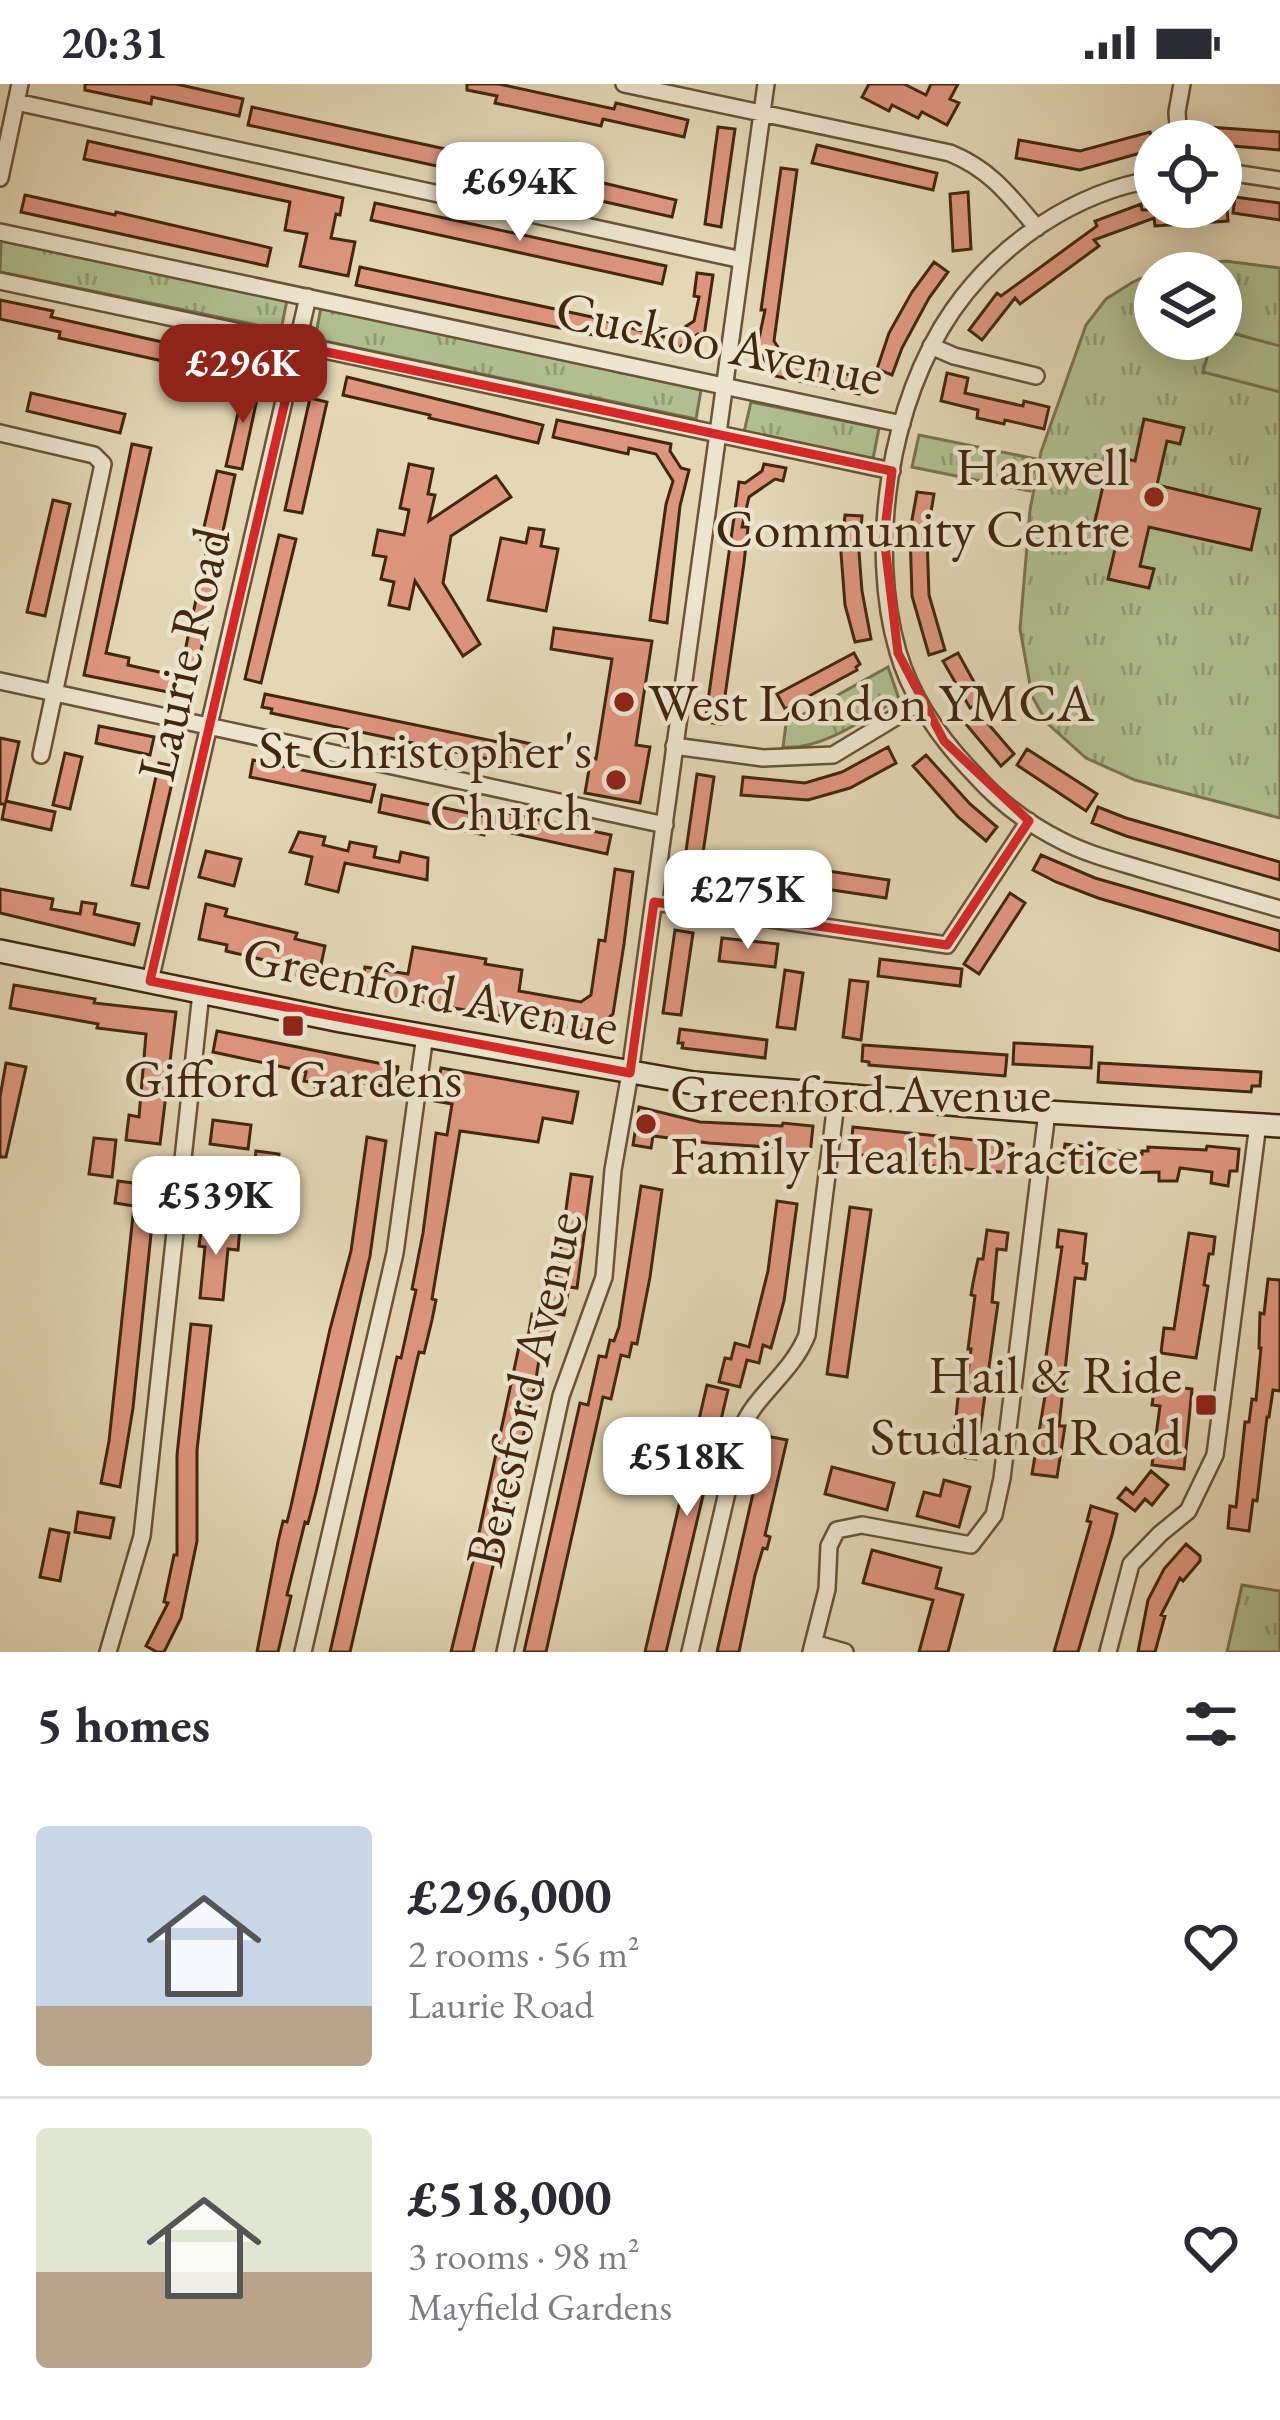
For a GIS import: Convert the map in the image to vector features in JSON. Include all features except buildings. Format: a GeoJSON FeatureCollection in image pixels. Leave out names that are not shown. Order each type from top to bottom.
{"type":"FeatureCollection","features":[{"type":"Feature","properties":{"kind":"street"},"geometry":{"type":"LineString","coordinates":[[0,178],[20,84]]}},
{"type":"Feature","properties":{"kind":"street"},"geometry":{"type":"LineString","coordinates":[[624,84],[950,153],[977,164],[1037,227]]}},
{"type":"Feature","properties":{"kind":"street","name":"Beresford Avenue"},"geometry":{"type":"LineString","coordinates":[[505,1652],[561,1396],[604,1277],[613,1170],[766,84]]}},
{"type":"Feature","properties":{"kind":"street"},"geometry":{"type":"LineString","coordinates":[[1178,120],[1182,84]]}},
{"type":"Feature","properties":{"kind":"street"},"geometry":{"type":"LineString","coordinates":[[16,102],[742,260]]}},
{"type":"Feature","properties":{"kind":"street"},"geometry":{"type":"LineString","coordinates":[[1242,174],[1280,180]]}},
{"type":"Feature","properties":{"kind":"street"},"geometry":{"type":"LineString","coordinates":[[1134,184],[1105,190],[1037,227],[986,271],[954,308],[931,346],[902,424],[884,536],[888,600],[898,653],[919,703],[944,741],[1004,804],[1029,821],[1103,858],[1280,909]]}},
{"type":"Feature","properties":{"kind":"street","name":"Cuckoo Avenue"},"geometry":{"type":"LineString","coordinates":[[0,232],[902,424]]}},
{"type":"Feature","properties":{"kind":"street","name":"Cuckoo Avenue"},"geometry":{"type":"LineString","coordinates":[[0,280],[892,471]]}},
{"type":"Feature","properties":{"kind":"street"},"geometry":{"type":"LineString","coordinates":[[298,346],[308,297]]}},
{"type":"Feature","properties":{"kind":"street","name":"Laurie Road"},"geometry":{"type":"LineString","coordinates":[[150,981],[298,346]]}},
{"type":"Feature","properties":{"kind":"street"},"geometry":{"type":"LineString","coordinates":[[931,346],[1036,376]]}},
{"type":"Feature","properties":{"kind":"street"},"geometry":{"type":"LineString","coordinates":[[0,434],[94,455],[103,464],[40,755]]}},
{"type":"Feature","properties":{"kind":"street"},"geometry":{"type":"LineString","coordinates":[[0,681],[664,825]]}},
{"type":"Feature","properties":{"kind":"street"},"geometry":{"type":"LineString","coordinates":[[674,746],[763,758],[833,755],[919,703]]}},
{"type":"Feature","properties":{"kind":"street"},"geometry":{"type":"LineString","coordinates":[[654,902],[946,945],[1029,821]]}},
{"type":"Feature","properties":{"kind":"street","name":"Greenford Avenue"},"geometry":{"type":"LineString","coordinates":[[0,951],[201,993],[694,1083],[1269,1125]]}},
{"type":"Feature","properties":{"kind":"street"},"geometry":{"type":"LineString","coordinates":[[108,1652],[142,1536],[201,993]]}},
{"type":"Feature","properties":{"kind":"street"},"geometry":{"type":"LineString","coordinates":[[304,1652],[395,1253],[425,1035]]}},
{"type":"Feature","properties":{"kind":"street"},"geometry":{"type":"LineString","coordinates":[[690,1652],[742,1429],[792,1365],[807,1335],[837,1095]]}},
{"type":"Feature","properties":{"kind":"street"},"geometry":{"type":"LineString","coordinates":[[845,1652],[813,1647],[827,1589],[829,1546],[837,1530],[862,1525],[971,1545],[994,1515],[1047,1112]]}},
{"type":"Feature","properties":{"kind":"street"},"geometry":{"type":"LineString","coordinates":[[1108,1652],[1131,1564],[1188,1511],[1215,1455],[1269,1125]]}},
{"type":"Feature","properties":{"kind":"highlighted area"},"geometry":{"type":"Polygon","coordinates":[[[298,346],[892,471],[884,537],[898,653],[944,741],[1029,821],[947,945],[654,902],[630,1073],[150,981],[298,346]]]}},
{"type":"Feature","properties":{"kind":"green space"},"geometry":{"type":"Polygon","coordinates":[[[1,241],[287,300],[281,330],[0,272],[1,241]]]}},
{"type":"Feature","properties":{"kind":"green space"},"geometry":{"type":"Polygon","coordinates":[[[1242,263],[1280,268],[1280,818],[1135,780],[1086,758],[1047,723],[1032,696],[1020,629],[1030,510],[1041,452],[1086,325],[1106,299],[1133,282],[1134,360],[1242,360],[1242,263]]]}},
{"type":"Feature","properties":{"kind":"green space"},"geometry":{"type":"Polygon","coordinates":[[[321,307],[701,390],[696,419],[315,339],[321,307]]]}},
{"type":"Feature","properties":{"kind":"green space"},"geometry":{"type":"Polygon","coordinates":[[[1242,336],[1280,346],[1280,392],[1203,372],[1206,360],[1242,360],[1242,336]]]}},
{"type":"Feature","properties":{"kind":"green space"},"geometry":{"type":"Polygon","coordinates":[[[751,402],[879,428],[873,459],[744,432],[751,402]]]}},
{"type":"Feature","properties":{"kind":"green space"},"geometry":{"type":"Polygon","coordinates":[[[919,435],[1036,459],[1030,491],[912,467],[919,435]]]}},
{"type":"Feature","properties":{"kind":"green space"},"geometry":{"type":"Polygon","coordinates":[[[888,667],[899,699],[827,739],[783,747],[786,724],[888,667]]]}},
{"type":"Feature","properties":{"kind":"green space"},"geometry":{"type":"Polygon","coordinates":[[[1242,1585],[1280,1591],[1280,1652],[1227,1652],[1242,1585]]]}},
{"type":"Feature","properties":{"kind":"place","name":"Hanwell Community Centre"},"geometry":{"type":"Point","coordinates":[1154,497]}},
{"type":"Feature","properties":{"kind":"place","name":"West London YMCA"},"geometry":{"type":"Point","coordinates":[624,702]}},
{"type":"Feature","properties":{"kind":"place","name":"St Christopher's Church"},"geometry":{"type":"Point","coordinates":[616,780]}},
{"type":"Feature","properties":{"kind":"place","name":"Gifford Gardens"},"geometry":{"type":"Point","coordinates":[293,1026]}},
{"type":"Feature","properties":{"kind":"place","name":"Greenford Avenue Family Health Practice"},"geometry":{"type":"Point","coordinates":[646,1124]}},
{"type":"Feature","properties":{"kind":"place","name":"Hail & Ride Studland Road"},"geometry":{"type":"Point","coordinates":[1206,1405]}}]}
